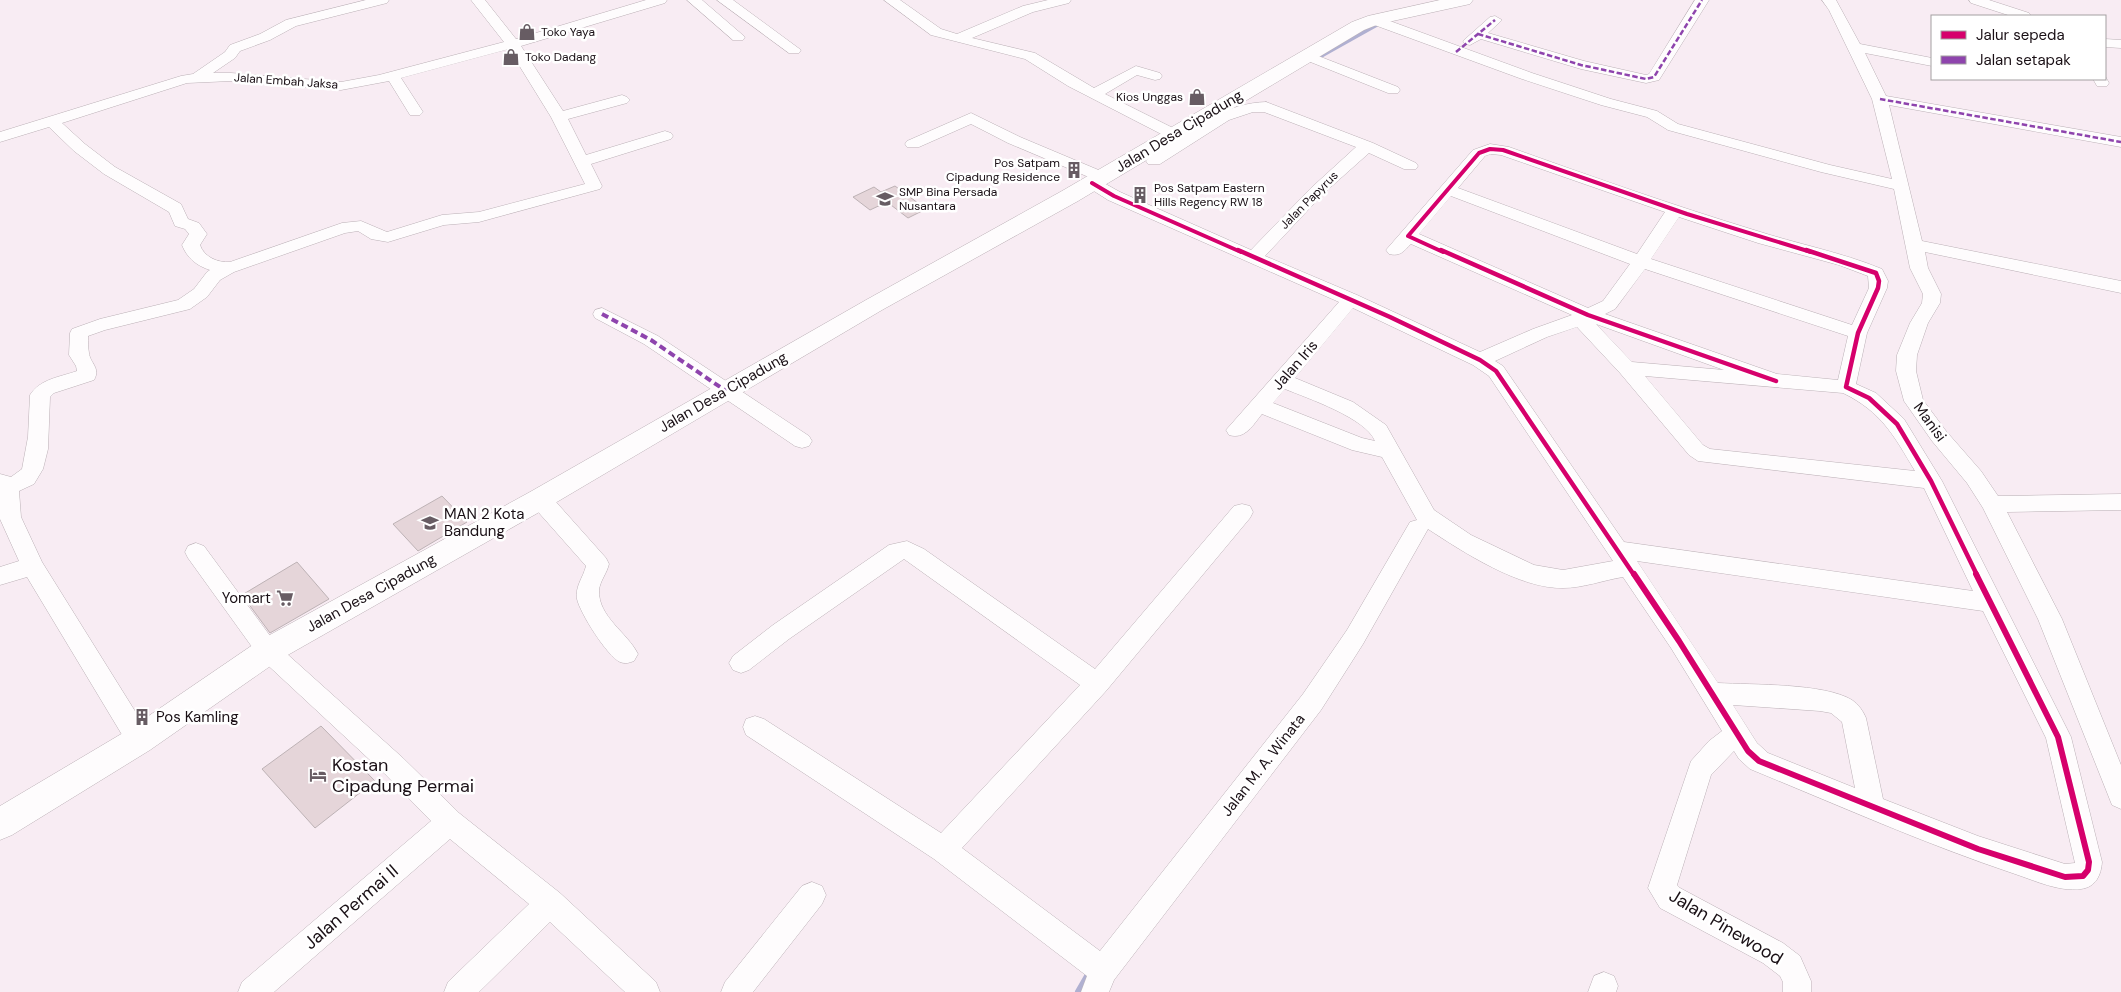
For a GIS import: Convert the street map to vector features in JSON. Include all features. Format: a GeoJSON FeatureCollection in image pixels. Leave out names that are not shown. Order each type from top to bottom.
{"type":"FeatureCollection","features":[{"type":"Feature","properties":{"kind":"street"},"geometry":{"type":"LineString","coordinates":[[197,77],[230,55],[235,48],[265,37],[291,23],[382,0]]}},
{"type":"Feature","properties":{"kind":"street"},"geometry":{"type":"LineString","coordinates":[[139,740],[32,566],[10,517],[4,485],[22,481],[32,471],[37,447],[40,395],[42,391],[87,376],[86,366],[79,355],[81,339],[79,333],[100,325],[184,305],[196,298],[209,285],[213,276],[227,269],[342,228],[361,226],[377,236],[388,237],[442,220],[479,217],[592,187],[594,184],[559,117],[513,44],[478,0]]}},
{"type":"Feature","properties":{"kind":"street"},"geometry":{"type":"LineString","coordinates":[[606,0],[621,12]]}},
{"type":"Feature","properties":{"kind":"street","name":"Jalan Embah Jaksa"},"geometry":{"type":"LineString","coordinates":[[0,137],[177,81],[197,77],[231,77],[341,86],[513,44],[660,0]]}},
{"type":"Feature","properties":{"kind":"street"},"geometry":{"type":"LineString","coordinates":[[694,0],[738,37]]}},
{"type":"Feature","properties":{"kind":"street"},"geometry":{"type":"LineString","coordinates":[[724,0],[794,50]]}},
{"type":"Feature","properties":{"kind":"street"},"geometry":{"type":"LineString","coordinates":[[891,0],[936,32],[958,40],[1026,54],[1094,94],[1173,134]]}},
{"type":"Feature","properties":{"kind":"street"},"geometry":{"type":"LineString","coordinates":[[958,40],[1028,9],[1064,0]]}},
{"type":"Feature","properties":{"kind":"street","name":"Jalan Desa Cipadung"},"geometry":{"type":"LineString","coordinates":[[0,824],[139,740],[268,651],[540,499],[874,305],[1097,180],[1358,26],[1374,20],[1464,0]]}},
{"type":"Feature","properties":{"kind":"street"},"geometry":{"type":"LineString","coordinates":[[1478,34],[1588,67],[1638,78],[1651,78],[1654,77],[1702,0]]}},
{"type":"Feature","properties":{"kind":"street","name":"Manisi"},"geometry":{"type":"LineString","coordinates":[[1829,0],[1836,10],[1880,99],[1902,186],[1919,268],[1930,289],[1932,299],[1911,341],[1907,355],[1906,371],[1914,400],[1924,418],[1974,477],[1992,504],[2050,619],[2113,757],[2121,797]]}},
{"type":"Feature","properties":{"kind":"street"},"geometry":{"type":"LineString","coordinates":[[1976,0],[2021,15]]}},
{"type":"Feature","properties":{"kind":"street"},"geometry":{"type":"LineString","coordinates":[[1374,20],[1456,52],[1606,102],[1652,114],[1673,127],[1827,169],[1902,186]]}},
{"type":"Feature","properties":{"kind":"street"},"geometry":{"type":"LineString","coordinates":[[1456,52],[1496,20]]}},
{"type":"Feature","properties":{"kind":"street"},"geometry":{"type":"LineString","coordinates":[[2106,42],[2121,44]]}},
{"type":"Feature","properties":{"kind":"street"},"geometry":{"type":"LineString","coordinates":[[1854,47],[1931,62]]}},
{"type":"Feature","properties":{"kind":"street"},"geometry":{"type":"LineString","coordinates":[[1308,56],[1393,90]]}},
{"type":"Feature","properties":{"kind":"street"},"geometry":{"type":"LineString","coordinates":[[1094,94],[1136,70],[1155,76]]}},
{"type":"Feature","properties":{"kind":"street"},"geometry":{"type":"LineString","coordinates":[[392,75],[415,112]]}},
{"type":"Feature","properties":{"kind":"street"},"geometry":{"type":"LineString","coordinates":[[1880,99],[2121,142]]}},
{"type":"Feature","properties":{"kind":"street"},"geometry":{"type":"LineString","coordinates":[[559,117],[622,100]]}},
{"type":"Feature","properties":{"kind":"street"},"geometry":{"type":"LineString","coordinates":[[1154,161],[1224,117],[1252,106],[1266,107],[1367,146],[1410,166]]}},
{"type":"Feature","properties":{"kind":"street"},"geometry":{"type":"LineString","coordinates":[[913,144],[971,118],[1097,180],[1114,196],[1351,299],[1480,360],[1496,371],[1506,383],[1713,693],[1748,751],[1759,761],[1978,849],[2065,877],[2083,876],[2088,870],[2089,862],[2058,737],[1931,481],[1897,424],[1869,398],[1846,387],[1627,368]]}},
{"type":"Feature","properties":{"kind":"street"},"geometry":{"type":"LineString","coordinates":[[52,120],[66,137],[90,157],[175,208],[181,222],[190,223],[198,234],[191,245],[192,249],[210,264],[227,269]]}},
{"type":"Feature","properties":{"kind":"street"},"geometry":{"type":"LineString","coordinates":[[582,161],[665,136]]}},
{"type":"Feature","properties":{"kind":"street","name":"Jalan Papyrus"},"geometry":{"type":"LineString","coordinates":[[1254,257],[1317,191],[1367,146]]}},
{"type":"Feature","properties":{"kind":"street"},"geometry":{"type":"LineString","coordinates":[[1395,250],[1479,153],[1498,149],[1674,211],[1778,244],[1843,260],[1876,274],[1879,281],[1878,288],[1858,333],[1846,387]]}},
{"type":"Feature","properties":{"kind":"street"},"geometry":{"type":"LineString","coordinates":[[1447,189],[1640,262],[1858,333]]}},
{"type":"Feature","properties":{"kind":"street"},"geometry":{"type":"LineString","coordinates":[[1480,360],[1540,333],[1584,317],[1609,304],[1674,211]]}},
{"type":"Feature","properties":{"kind":"street"},"geometry":{"type":"LineString","coordinates":[[1408,236],[1584,317],[1776,382]]}},
{"type":"Feature","properties":{"kind":"street"},"geometry":{"type":"LineString","coordinates":[[1914,245],[2121,287]]}},
{"type":"Feature","properties":{"kind":"street","name":"Jalan Iris"},"geometry":{"type":"LineString","coordinates":[[1236,430],[1282,380],[1351,299]]}},
{"type":"Feature","properties":{"kind":"street"},"geometry":{"type":"LineString","coordinates":[[602,314],[651,340],[802,441]]}},
{"type":"Feature","properties":{"kind":"street"},"geometry":{"type":"LineString","coordinates":[[1584,317],[1696,450],[1705,456],[1931,481]]}},
{"type":"Feature","properties":{"kind":"street"},"geometry":{"type":"LineString","coordinates":[[1282,380],[1346,408],[1363,418],[1380,432],[1388,451],[1426,516],[1462,541],[1509,565],[1532,574],[1563,579],[1623,558],[1990,603]]}},
{"type":"Feature","properties":{"kind":"street"},"geometry":{"type":"LineString","coordinates":[[1259,405],[1359,445],[1388,451]]}},
{"type":"Feature","properties":{"kind":"street"},"geometry":{"type":"LineString","coordinates":[[540,499],[598,564],[590,582],[588,596],[599,622],[626,654]]}},
{"type":"Feature","properties":{"kind":"street"},"geometry":{"type":"LineString","coordinates":[[1992,504],[2121,502]]}},
{"type":"Feature","properties":{"kind":"street"},"geometry":{"type":"LineString","coordinates":[[943,850],[1097,684],[1242,512]]}},
{"type":"Feature","properties":{"kind":"street","name":"Jalan M. A. Winata"},"geometry":{"type":"LineString","coordinates":[[1099,982],[1312,702],[1355,637],[1418,528]]}},
{"type":"Feature","properties":{"kind":"street"},"geometry":{"type":"LineString","coordinates":[[741,663],[781,632],[897,551],[904,550],[916,555],[1097,684]]}},
{"type":"Feature","properties":{"kind":"street"},"geometry":{"type":"LineString","coordinates":[[196,552],[268,651],[394,766],[450,822],[550,903],[646,992]]}},
{"type":"Feature","properties":{"kind":"street"},"geometry":{"type":"LineString","coordinates":[[0,576],[32,566]]}},
{"type":"Feature","properties":{"kind":"street"},"geometry":{"type":"LineString","coordinates":[[1713,693],[1820,700],[1833,702],[1849,710],[1854,718],[1872,807]]}},
{"type":"Feature","properties":{"kind":"street"},"geometry":{"type":"LineString","coordinates":[[755,727],[943,850],[1099,982]]}},
{"type":"Feature","properties":{"kind":"street","name":"Jalan Pinewood"},"geometry":{"type":"LineString","coordinates":[[1738,733],[1718,749],[1700,769],[1662,888],[1670,898],[1773,953],[1790,966],[1797,980],[1797,992]]}},
{"type":"Feature","properties":{"kind":"street","name":"Jalan Permai II"},"geometry":{"type":"LineString","coordinates":[[252,992],[450,822]]}},
{"type":"Feature","properties":{"kind":"street"},"geometry":{"type":"LineString","coordinates":[[735,992],[812,895]]}},
{"type":"Feature","properties":{"kind":"street"},"geometry":{"type":"LineString","coordinates":[[458,992],[550,903]]}},
{"type":"Feature","properties":{"kind":"building","name":"SMP Bina Persada Nusantara"},"geometry":{"type":"Polygon","coordinates":[[[895,186],[926,209],[908,218],[887,202],[870,210],[853,197],[874,187],[881,192],[895,186]]]}},
{"type":"Feature","properties":{"kind":"building","name":"MAN 2 Kota Bandung"},"geometry":{"type":"Polygon","coordinates":[[[442,496],[467,522],[418,551],[393,524],[442,496]]]}},
{"type":"Feature","properties":{"kind":"building","name":"Yomart"},"geometry":{"type":"Polygon","coordinates":[[[297,562],[329,599],[270,633],[242,595],[297,562]]]}},
{"type":"Feature","properties":{"kind":"building","name":"Kostan Cipadung Permai"},"geometry":{"type":"Polygon","coordinates":[[[321,726],[375,781],[315,828],[262,769],[321,726]]]}},
{"type":"Feature","properties":{"kind":"waterway"},"geometry":{"type":"LineString","coordinates":[[1318,57],[1377,24]]}},
{"type":"Feature","properties":{"kind":"waterway"},"geometry":{"type":"LineString","coordinates":[[1079,992],[1090,973]]}},
{"type":"Feature","properties":{"kind":"marked path"},"geometry":{"type":"LineString","coordinates":[[1478,34],[1581,65],[1646,79],[1654,77],[1702,0]]}},
{"type":"Feature","properties":{"kind":"marked path"},"geometry":{"type":"LineString","coordinates":[[1456,52],[1495,20]]}},
{"type":"Feature","properties":{"kind":"marked path"},"geometry":{"type":"LineString","coordinates":[[1880,99],[2121,142]]}},
{"type":"Feature","properties":{"kind":"marked path"},"geometry":{"type":"LineString","coordinates":[[602,314],[651,340],[726,391]]}},
{"type":"Feature","properties":{"kind":"cycle path"},"geometry":{"type":"LineString","coordinates":[[1092,183],[1114,196],[1390,317],[1480,360],[1496,371],[1679,641],[1748,751],[1759,761],[1978,849],[2065,877],[2083,876],[2088,870],[2089,862],[2058,737],[1931,481],[1897,424],[1869,398],[1846,387],[1858,333],[1878,288],[1879,281],[1876,273],[1829,256],[1764,239],[1687,214],[1503,150],[1490,149],[1479,153],[1408,236],[1588,315],[1776,381]]}},
{"type":"Feature","properties":{"kind":"place","name":"Toko Yaya"},"geometry":{"type":"Point","coordinates":[527,32]}},
{"type":"Feature","properties":{"kind":"place","name":"Toko Dadang"},"geometry":{"type":"Point","coordinates":[511,57]}},
{"type":"Feature","properties":{"kind":"place","name":"Kios Unggas"},"geometry":{"type":"Point","coordinates":[1197,97]}},
{"type":"Feature","properties":{"kind":"place","name":"Pos Satpam Cipadung Residence"},"geometry":{"type":"Point","coordinates":[1074,170]}},
{"type":"Feature","properties":{"kind":"place","name":"Pos Satpam Eastern Hills Regency RW 18"},"geometry":{"type":"Point","coordinates":[1140,195]}},
{"type":"Feature","properties":{"kind":"place","name":"SMP Bina Persada Nusantara"},"geometry":{"type":"Point","coordinates":[885,199]}},
{"type":"Feature","properties":{"kind":"place","name":"MAN 2 Kota Bandung"},"geometry":{"type":"Point","coordinates":[430,523]}},
{"type":"Feature","properties":{"kind":"place","name":"Yomart"},"geometry":{"type":"Point","coordinates":[285,598]}},
{"type":"Feature","properties":{"kind":"place","name":"Pos Kamling"},"geometry":{"type":"Point","coordinates":[142,717]}},
{"type":"Feature","properties":{"kind":"place","name":"Kostan Cipadung Permai"},"geometry":{"type":"Point","coordinates":[318,775]}}]}
